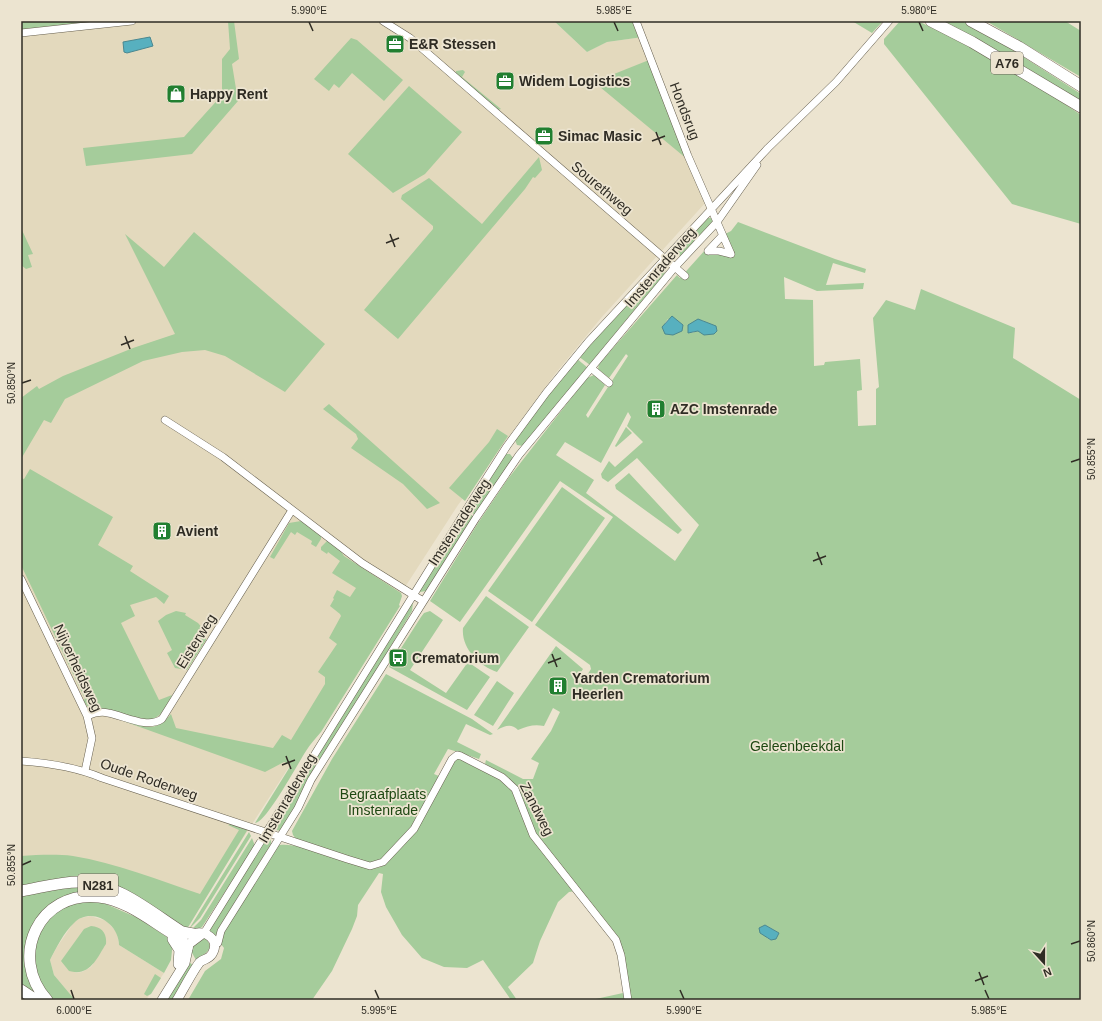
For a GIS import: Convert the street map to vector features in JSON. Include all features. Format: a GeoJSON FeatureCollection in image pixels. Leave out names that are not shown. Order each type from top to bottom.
{"type":"FeatureCollection","features":[{"type":"Feature","properties":{"kind":"highway","name":"A76"},"geometry":{"type":"LineString","coordinates":[[931,21],[972,42],[1081,107]]}},
{"type":"Feature","properties":{"kind":"highway","name":"A76"},"geometry":{"type":"LineString","coordinates":[[971,21],[1019,47],[1081,86]]}},
{"type":"Feature","properties":{"kind":"highway","name":"N281"},"geometry":{"type":"LineString","coordinates":[[21,892],[70,883],[92,883],[120,893],[182,932],[199,933]]}},
{"type":"Feature","properties":{"kind":"highway","name":"N281"},"geometry":{"type":"LineString","coordinates":[[47,1000],[37,988],[32,977],[29,964],[30,946],[41,921],[60,903],[70,899],[84,896],[107,899],[126,907],[182,940],[187,951]]}},
{"type":"Feature","properties":{"kind":"highway","name":"N281"},"geometry":{"type":"LineString","coordinates":[[164,929],[167,935],[176,941],[180,950],[181,958],[179,964]]}},
{"type":"Feature","properties":{"kind":"highway"},"geometry":{"type":"LineString","coordinates":[[21,990],[36,1000]]}},
{"type":"Feature","properties":{"kind":"main road"},"geometry":{"type":"LineString","coordinates":[[162,1000],[185,963],[187,951],[192,940],[199,933],[212,938],[214,950],[209,958],[201,965],[191,978],[177,1000]]}},
{"type":"Feature","properties":{"kind":"main road"},"geometry":{"type":"LineString","coordinates":[[187,951],[190,960],[201,965],[210,962],[216,957],[218,943]]}},
{"type":"Feature","properties":{"kind":"main road"},"geometry":{"type":"LineString","coordinates":[[157,1000],[179,964]]}},
{"type":"Feature","properties":{"kind":"street"},"geometry":{"type":"LineString","coordinates":[[21,33],[132,21]]}},
{"type":"Feature","properties":{"kind":"street","name":"Sourethweg"},"geometry":{"type":"LineString","coordinates":[[383,21],[410,38],[489,108],[685,276]]}},
{"type":"Feature","properties":{"kind":"street","name":"Hondsrug"},"geometry":{"type":"LineString","coordinates":[[636,21],[688,156],[722,236]]}},
{"type":"Feature","properties":{"kind":"street","name":"Imstenraderweg"},"geometry":{"type":"LineString","coordinates":[[199,933],[209,923],[508,446],[546,393],[588,342],[664,258],[768,148],[836,82],[889,21]]}},
{"type":"Feature","properties":{"kind":"street","name":"Imstenraderweg"},"geometry":{"type":"LineString","coordinates":[[218,943],[221,932],[280,836],[315,774],[476,518],[519,455],[675,267],[717,222],[768,148]]}},
{"type":"Feature","properties":{"kind":"street"},"geometry":{"type":"LineString","coordinates":[[591,368],[609,384]]}},
{"type":"Feature","properties":{"kind":"street"},"geometry":{"type":"LineString","coordinates":[[165,420],[223,457],[362,563],[423,601]]}},
{"type":"Feature","properties":{"kind":"street","name":"Eisterweg"},"geometry":{"type":"LineString","coordinates":[[87,716],[97,712],[109,713],[152,723],[162,719],[292,510]]}},
{"type":"Feature","properties":{"kind":"street","name":"Nijverheidsweg"},"geometry":{"type":"LineString","coordinates":[[21,579],[87,716],[92,738],[85,771]]}},
{"type":"Feature","properties":{"kind":"street","name":"Zandweg"},"geometry":{"type":"LineString","coordinates":[[280,836],[370,866],[379,865],[414,830],[452,759],[457,755],[460,756],[502,777],[515,789],[533,835],[616,940],[621,955],[628,1000]]}},
{"type":"Feature","properties":{"kind":"street","name":"Oude Roderweg"},"geometry":{"type":"LineString","coordinates":[[21,761],[65,766],[85,771],[102,778],[280,836]]}},
{"type":"Feature","properties":{"kind":"shaded area"},"geometry":{"type":"Polygon","coordinates":[[[130,21],[554,21],[587,52],[607,42],[643,37],[706,202],[601,318],[555,374],[458,505],[194,914],[21,867],[21,33],[130,21]]]}},
{"type":"Feature","properties":{"kind":"shaded area"},"geometry":{"type":"Polygon","coordinates":[[[90,916],[107,921],[117,933],[119,945],[164,973],[146,1000],[75,1000],[54,975],[50,960],[74,922],[81,918],[90,916]],[[106,944],[75,973],[82,972],[91,967],[106,944]]]}},
{"type":"Feature","properties":{"kind":"green space"},"geometry":{"type":"Polygon","coordinates":[[[21,21],[102,21],[21,30],[21,21]]]}},
{"type":"Feature","properties":{"kind":"green space"},"geometry":{"type":"Polygon","coordinates":[[[228,21],[234,21],[239,59],[232,64],[238,101],[192,154],[86,166],[83,148],[184,137],[222,95],[222,59],[230,49],[228,21]]]}},
{"type":"Feature","properties":{"kind":"green space"},"geometry":{"type":"Polygon","coordinates":[[[554,21],[637,21],[643,37],[607,42],[587,52],[554,21]]]}},
{"type":"Feature","properties":{"kind":"green space"},"geometry":{"type":"Polygon","coordinates":[[[852,21],[883,21],[872,33],[852,21]]]}},
{"type":"Feature","properties":{"kind":"green space"},"geometry":{"type":"Polygon","coordinates":[[[900,21],[918,21],[961,42],[1050,94],[1081,115],[1081,224],[1012,204],[884,44],[884,39],[900,21]]]}},
{"type":"Feature","properties":{"kind":"green space"},"geometry":{"type":"Polygon","coordinates":[[[941,21],[962,21],[1008,47],[1081,94],[1081,103],[941,21]]]}},
{"type":"Feature","properties":{"kind":"green space"},"geometry":{"type":"Polygon","coordinates":[[[986,21],[1065,21],[1081,31],[1081,77],[986,21]]]}},
{"type":"Feature","properties":{"kind":"green space"},"geometry":{"type":"Polygon","coordinates":[[[351,38],[357,40],[403,80],[384,101],[352,73],[339,88],[334,84],[329,91],[314,79],[351,38]]]}},
{"type":"Feature","properties":{"kind":"green space"},"geometry":{"type":"Polygon","coordinates":[[[649,60],[687,159],[600,87],[609,76],[649,60]]]}},
{"type":"Feature","properties":{"kind":"green space"},"geometry":{"type":"Polygon","coordinates":[[[463,70],[465,72],[462,77],[501,109],[498,110],[456,75],[456,71],[463,70]]]}},
{"type":"Feature","properties":{"kind":"green space"},"geometry":{"type":"Polygon","coordinates":[[[409,86],[462,132],[425,174],[393,193],[348,154],[409,86]]]}},
{"type":"Feature","properties":{"kind":"green space"},"geometry":{"type":"Polygon","coordinates":[[[539,157],[542,170],[535,178],[533,177],[525,189],[398,339],[364,310],[433,229],[433,226],[401,199],[402,195],[429,178],[482,224],[539,157]]]}},
{"type":"Feature","properties":{"kind":"green space"},"geometry":{"type":"Polygon","coordinates":[[[707,218],[711,218],[713,222],[682,258],[674,250],[707,218]]]}},
{"type":"Feature","properties":{"kind":"green space","name":"Geleenbeekdal"},"geometry":{"type":"Polygon","coordinates":[[[738,222],[835,259],[866,269],[865,273],[833,263],[826,285],[864,283],[863,289],[817,291],[784,277],[785,299],[813,300],[814,366],[824,365],[825,362],[860,359],[862,390],[857,391],[858,426],[876,425],[876,389],[879,387],[873,318],[886,300],[915,310],[921,289],[1015,328],[1013,358],[1081,400],[1081,1000],[591,1000],[623,993],[624,983],[615,942],[575,891],[569,892],[558,902],[540,941],[533,963],[508,987],[517,1000],[511,1000],[483,960],[467,968],[444,967],[422,958],[402,935],[386,907],[381,892],[383,874],[379,873],[358,905],[357,916],[352,929],[332,971],[312,1000],[188,1000],[205,971],[221,959],[224,948],[221,944],[222,935],[277,846],[295,846],[371,869],[378,868],[392,858],[411,832],[453,760],[460,757],[516,789],[504,774],[485,764],[486,760],[523,779],[533,779],[539,763],[531,759],[551,731],[560,712],[553,708],[544,726],[537,725],[518,730],[513,726],[508,726],[497,730],[556,646],[583,669],[577,679],[582,683],[591,669],[590,665],[535,625],[613,517],[560,481],[460,622],[430,601],[478,523],[507,480],[587,378],[594,375],[605,385],[586,415],[588,418],[628,356],[626,354],[609,378],[598,369],[599,364],[677,275],[680,278],[706,249],[713,253],[730,247],[725,234],[731,231],[738,222]],[[668,319],[665,323],[668,335],[682,331],[679,322],[668,319]],[[702,320],[691,333],[698,331],[717,331],[715,326],[702,320]],[[628,412],[601,463],[565,442],[556,455],[594,480],[586,493],[675,561],[699,525],[637,458],[608,482],[602,478],[601,474],[609,461],[615,467],[643,442],[627,426],[631,417],[628,412]],[[765,925],[767,938],[771,940],[779,933],[765,925]]]}},
{"type":"Feature","properties":{"kind":"green space"},"geometry":{"type":"Polygon","coordinates":[[[21,228],[33,254],[28,255],[32,267],[26,269],[21,265],[21,228]]]}},
{"type":"Feature","properties":{"kind":"green space"},"geometry":{"type":"Polygon","coordinates":[[[194,232],[325,344],[285,392],[225,356],[205,350],[182,352],[143,361],[65,399],[51,423],[44,420],[21,459],[21,398],[37,386],[39,389],[63,376],[133,348],[175,334],[125,234],[164,267],[194,232]]]}},
{"type":"Feature","properties":{"kind":"green space"},"geometry":{"type":"Polygon","coordinates":[[[665,264],[666,270],[662,278],[590,365],[578,356],[665,264]]]}},
{"type":"Feature","properties":{"kind":"green space"},"geometry":{"type":"Polygon","coordinates":[[[576,358],[588,368],[523,446],[517,445],[515,440],[576,358]]]}},
{"type":"Feature","properties":{"kind":"green space"},"geometry":{"type":"Polygon","coordinates":[[[329,404],[440,503],[427,509],[403,484],[351,448],[358,439],[356,434],[323,409],[329,404]]]}},
{"type":"Feature","properties":{"kind":"green space"},"geometry":{"type":"Polygon","coordinates":[[[626,427],[632,433],[616,447],[615,446],[626,427]]]}},
{"type":"Feature","properties":{"kind":"green space"},"geometry":{"type":"Polygon","coordinates":[[[497,429],[508,436],[465,501],[449,488],[489,442],[497,429]]]}},
{"type":"Feature","properties":{"kind":"green space"},"geometry":{"type":"Polygon","coordinates":[[[506,454],[510,454],[513,458],[475,515],[468,510],[506,454]]]}},
{"type":"Feature","properties":{"kind":"green space"},"geometry":{"type":"Polygon","coordinates":[[[30,469],[113,517],[98,545],[133,566],[130,571],[169,596],[164,604],[156,597],[130,605],[135,616],[121,623],[159,700],[172,695],[164,710],[158,716],[150,720],[96,710],[89,708],[83,701],[85,699],[21,565],[21,478],[24,479],[30,469]]]}},
{"type":"Feature","properties":{"kind":"green space"},"geometry":{"type":"Polygon","coordinates":[[[629,473],[682,530],[678,534],[616,489],[615,485],[629,473]]]}},
{"type":"Feature","properties":{"kind":"green space"},"geometry":{"type":"Polygon","coordinates":[[[562,487],[605,518],[532,622],[488,591],[562,487]]]}},
{"type":"Feature","properties":{"kind":"green space"},"geometry":{"type":"Polygon","coordinates":[[[467,512],[474,517],[427,591],[419,592],[467,512]]]}},
{"type":"Feature","properties":{"kind":"green space"},"geometry":{"type":"Polygon","coordinates":[[[301,521],[321,535],[321,539],[316,547],[311,544],[312,541],[297,532],[295,535],[291,532],[274,559],[270,557],[289,523],[301,521]]]}},
{"type":"Feature","properties":{"kind":"green space"},"geometry":{"type":"Polygon","coordinates":[[[327,541],[340,550],[344,556],[401,593],[402,596],[400,606],[321,732],[311,743],[282,792],[260,820],[255,823],[291,765],[284,762],[265,772],[123,721],[149,727],[160,724],[171,714],[176,728],[273,748],[282,735],[291,740],[325,684],[325,677],[318,672],[337,644],[329,638],[341,616],[330,606],[334,599],[333,598],[337,590],[350,597],[356,588],[332,573],[340,561],[328,552],[327,554],[321,550],[321,547],[327,541]]]}},
{"type":"Feature","properties":{"kind":"green space"},"geometry":{"type":"Polygon","coordinates":[[[486,596],[529,627],[497,672],[478,661],[472,655],[463,635],[463,628],[486,596]]]}},
{"type":"Feature","properties":{"kind":"green space"},"geometry":{"type":"Polygon","coordinates":[[[413,602],[412,611],[298,804],[281,831],[276,830],[275,824],[413,602]]]}},
{"type":"Feature","properties":{"kind":"green space"},"geometry":{"type":"Polygon","coordinates":[[[176,611],[186,613],[185,615],[198,623],[206,632],[206,640],[187,670],[175,668],[167,653],[172,650],[158,621],[166,615],[176,611]]]}},
{"type":"Feature","properties":{"kind":"green space"},"geometry":{"type":"Polygon","coordinates":[[[430,611],[443,620],[410,670],[446,693],[468,662],[490,677],[467,710],[389,667],[421,617],[424,613],[430,611]]]}},
{"type":"Feature","properties":{"kind":"green space","name":"Begraafplaats Imstenrade"},"geometry":{"type":"Polygon","coordinates":[[[386,674],[472,719],[493,734],[490,735],[466,724],[457,742],[481,754],[479,759],[448,749],[434,774],[441,777],[415,826],[387,859],[374,864],[297,840],[292,831],[332,759],[386,674]]]}},
{"type":"Feature","properties":{"kind":"green space"},"geometry":{"type":"Polygon","coordinates":[[[497,681],[514,693],[493,726],[474,715],[497,681]]]}},
{"type":"Feature","properties":{"kind":"green space"},"geometry":{"type":"Polygon","coordinates":[[[231,824],[248,829],[187,929],[98,882],[21,888],[21,856],[60,855],[73,856],[105,863],[137,872],[200,894],[239,830],[228,825],[231,824]]]}},
{"type":"Feature","properties":{"kind":"green space"},"geometry":{"type":"Polygon","coordinates":[[[249,832],[251,836],[200,918],[189,929],[249,832]]]}},
{"type":"Feature","properties":{"kind":"green space"},"geometry":{"type":"Polygon","coordinates":[[[266,837],[271,839],[271,844],[237,899],[216,939],[208,932],[266,837]]]}},
{"type":"Feature","properties":{"kind":"green space"},"geometry":{"type":"Polygon","coordinates":[[[252,838],[255,846],[202,927],[199,929],[192,929],[201,920],[252,838]]]}},
{"type":"Feature","properties":{"kind":"green space"},"geometry":{"type":"Polygon","coordinates":[[[58,887],[96,887],[125,903],[75,894],[30,937],[39,994],[35,994],[21,984],[21,896],[58,887]]]}},
{"type":"Feature","properties":{"kind":"green space"},"geometry":{"type":"Polygon","coordinates":[[[99,901],[138,918],[173,941],[171,960],[164,973],[119,945],[118,937],[114,930],[103,919],[88,916],[81,918],[74,923],[60,940],[50,960],[54,975],[75,1000],[53,1000],[46,992],[40,981],[34,964],[34,951],[40,934],[49,919],[68,904],[99,901]]]}},
{"type":"Feature","properties":{"kind":"green space"},"geometry":{"type":"Polygon","coordinates":[[[91,926],[103,931],[106,937],[106,944],[96,960],[88,969],[76,972],[69,971],[61,961],[84,929],[91,926]]]}},
{"type":"Feature","properties":{"kind":"green space"},"geometry":{"type":"Polygon","coordinates":[[[205,938],[210,945],[209,948],[206,953],[196,960],[191,951],[193,945],[205,938]]]}},
{"type":"Feature","properties":{"kind":"green space"},"geometry":{"type":"Polygon","coordinates":[[[189,962],[193,965],[173,1000],[164,1000],[189,962]]]}},
{"type":"Feature","properties":{"kind":"green space"},"geometry":{"type":"Polygon","coordinates":[[[155,974],[161,978],[151,994],[147,996],[144,994],[155,974]]]}},
{"type":"Feature","properties":{"kind":"water"},"geometry":{"type":"Polygon","coordinates":[[[150,37],[153,46],[127,53],[124,52],[123,42],[150,37]]]}},
{"type":"Feature","properties":{"kind":"water"},"geometry":{"type":"Polygon","coordinates":[[[672,316],[683,325],[682,331],[673,335],[665,334],[662,327],[672,316]]]}},
{"type":"Feature","properties":{"kind":"water"},"geometry":{"type":"Polygon","coordinates":[[[698,319],[716,326],[717,331],[714,334],[704,335],[698,331],[688,333],[688,325],[698,319]]]}},
{"type":"Feature","properties":{"kind":"water"},"geometry":{"type":"Polygon","coordinates":[[[765,925],[779,933],[776,939],[771,940],[760,933],[759,928],[765,925]]]}},
{"type":"Feature","properties":{"kind":"place","name":"E&R Stessen"},"geometry":{"type":"Point","coordinates":[395,44]}},
{"type":"Feature","properties":{"kind":"place","name":"Widem Logistics"},"geometry":{"type":"Point","coordinates":[505,81]}},
{"type":"Feature","properties":{"kind":"place","name":"Happy Rent"},"geometry":{"type":"Point","coordinates":[176,94]}},
{"type":"Feature","properties":{"kind":"place","name":"Simac Masic"},"geometry":{"type":"Point","coordinates":[544,136]}},
{"type":"Feature","properties":{"kind":"place","name":"AZC Imstenrade"},"geometry":{"type":"Point","coordinates":[656,409]}},
{"type":"Feature","properties":{"kind":"place","name":"Avient"},"geometry":{"type":"Point","coordinates":[162,531]}},
{"type":"Feature","properties":{"kind":"place","name":"Crematorium"},"geometry":{"type":"Point","coordinates":[398,658]}},
{"type":"Feature","properties":{"kind":"place","name":"Yarden Crematorium Heerlen"},"geometry":{"type":"Point","coordinates":[558,686]}}]}
